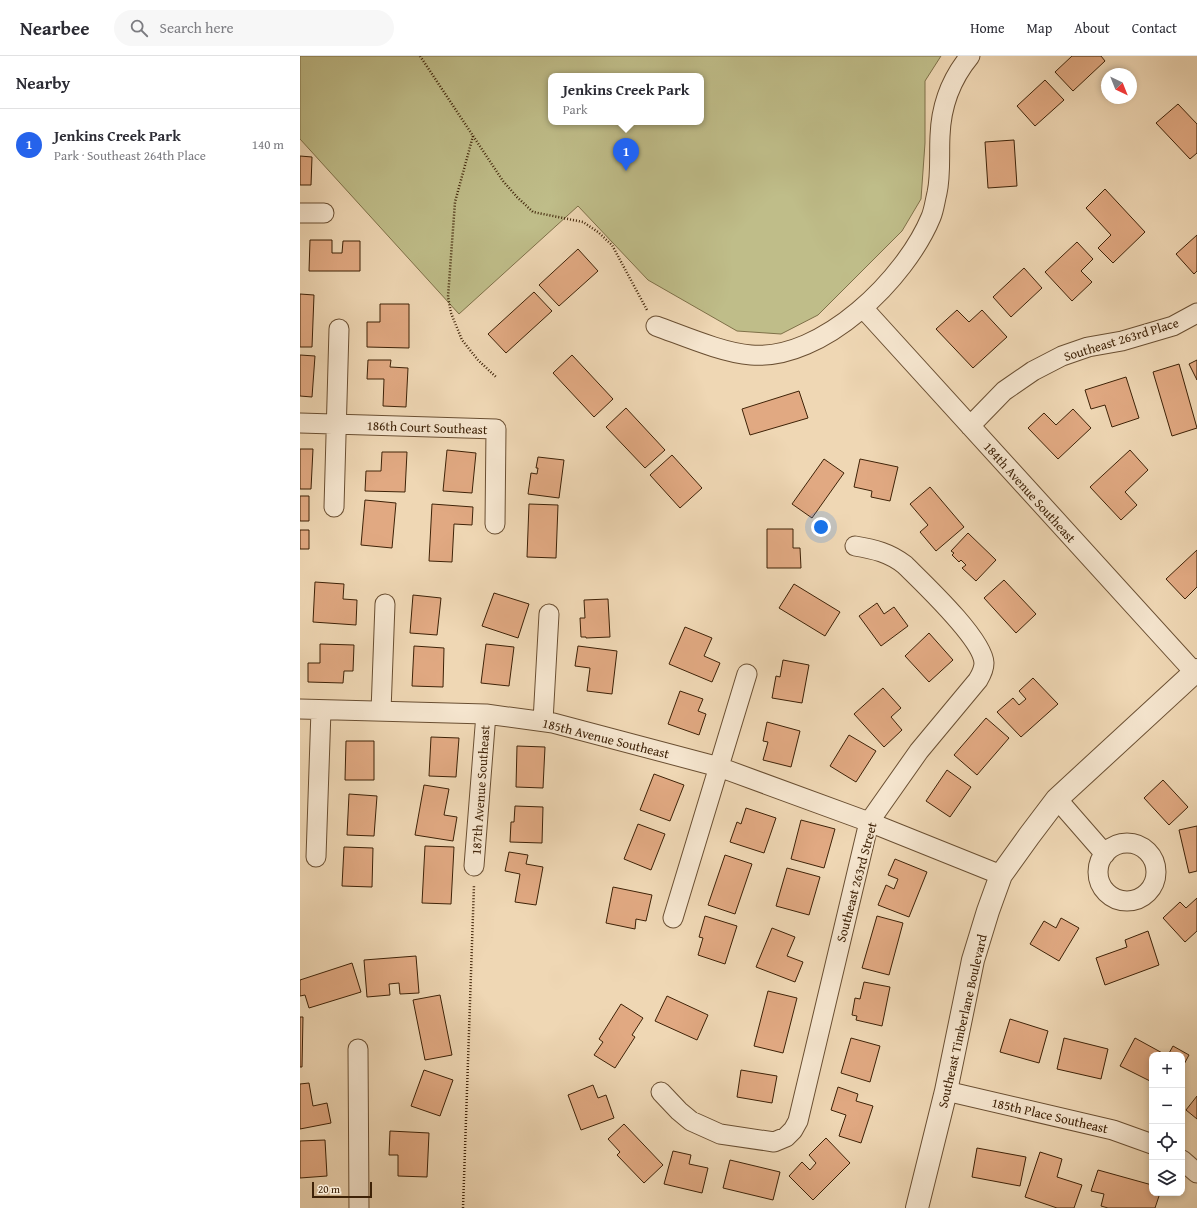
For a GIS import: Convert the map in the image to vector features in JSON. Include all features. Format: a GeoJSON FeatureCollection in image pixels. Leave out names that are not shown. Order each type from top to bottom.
{"type":"FeatureCollection","features":[{"type":"Feature","properties":{"kind":"street"},"geometry":{"type":"LineString","coordinates":[[656,326],[723,349],[751,356],[775,354],[805,345],[839,327],[863,308],[887,284],[906,260],[919,240],[931,216],[937,191],[940,135],[946,98],[961,68],[970,56]]}},
{"type":"Feature","properties":{"kind":"street"},"geometry":{"type":"LineString","coordinates":[[300,213],[324,213]]}},
{"type":"Feature","properties":{"kind":"street","name":"184th Avenue Southeast"},"geometry":{"type":"LineString","coordinates":[[863,308],[1196,673]]}},
{"type":"Feature","properties":{"kind":"street","name":"Southeast 263rd Place"},"geometry":{"type":"LineString","coordinates":[[970,426],[1004,391],[1033,371],[1062,356],[1088,347],[1122,341],[1173,326],[1197,313]]}},
{"type":"Feature","properties":{"kind":"street"},"geometry":{"type":"LineString","coordinates":[[334,507],[339,329]]}},
{"type":"Feature","properties":{"kind":"street","name":"186th Court Southeast"},"geometry":{"type":"LineString","coordinates":[[300,423],[496,429],[496,524]]}},
{"type":"Feature","properties":{"kind":"street","name":"Southeast 263rd Street"},"geometry":{"type":"LineString","coordinates":[[661,1092],[691,1121],[720,1134],[774,1142],[786,1137],[793,1130],[798,1121],[869,822],[919,751],[978,680],[984,663],[982,655],[975,640],[961,624],[905,565],[897,559],[880,551],[855,546]]}},
{"type":"Feature","properties":{"kind":"street"},"geometry":{"type":"LineString","coordinates":[[381,711],[384,604]]}},
{"type":"Feature","properties":{"kind":"street"},"geometry":{"type":"LineString","coordinates":[[543,721],[549,614]]}},
{"type":"Feature","properties":{"kind":"street","name":"Southeast Timberlane Boulevard"},"geometry":{"type":"LineString","coordinates":[[917,1208],[946,1090],[973,960],[1001,875],[1028,836],[1057,799],[1196,673]]}},
{"type":"Feature","properties":{"kind":"street"},"geometry":{"type":"LineString","coordinates":[[673,918],[747,674]]}},
{"type":"Feature","properties":{"kind":"street"},"geometry":{"type":"LineString","coordinates":[[300,709],[321,710],[316,857]]}},
{"type":"Feature","properties":{"kind":"street","name":"185th Avenue Southeast"},"geometry":{"type":"LineString","coordinates":[[321,710],[486,714],[553,723],[719,766],[869,822],[1001,875]]}},
{"type":"Feature","properties":{"kind":"street","name":"187th Avenue Southeast"},"geometry":{"type":"LineString","coordinates":[[474,866],[486,714]]}},
{"type":"Feature","properties":{"kind":"street"},"geometry":{"type":"LineString","coordinates":[[1057,799],[1105,854]]}},
{"type":"Feature","properties":{"kind":"street"},"geometry":{"type":"LineString","coordinates":[[358,1049],[359,1208]]}},
{"type":"Feature","properties":{"kind":"street","name":"185th Place Southeast"},"geometry":{"type":"LineString","coordinates":[[946,1090],[1113,1130],[1149,1143]]}},
{"type":"Feature","properties":{"kind":"street"},"geometry":{"type":"LineString","coordinates":[[1185,1163],[1197,1173]]}},
{"type":"Feature","properties":{"kind":"path"},"geometry":{"type":"LineString","coordinates":[[420,56],[503,181],[517,197],[533,212],[583,222],[598,232],[612,245],[656,326]]}},
{"type":"Feature","properties":{"kind":"path"},"geometry":{"type":"LineString","coordinates":[[473,136],[455,202],[448,297],[451,313],[462,340],[478,360],[497,378]]}},
{"type":"Feature","properties":{"kind":"path"},"geometry":{"type":"LineString","coordinates":[[463,1208],[474,866]]}},
{"type":"Feature","properties":{"kind":"shaded area"},"geometry":{"type":"Polygon","coordinates":[[[300,56],[941,56],[925,81],[925,143],[921,199],[902,231],[818,315],[781,334],[737,331],[648,280],[578,206],[459,314],[300,139],[300,56]]]}},
{"type":"Feature","properties":{"kind":"building"},"geometry":{"type":"Polygon","coordinates":[[[1072,56],[1101,56],[1105,61],[1073,91],[1055,72],[1072,56]]]}},
{"type":"Feature","properties":{"kind":"building"},"geometry":{"type":"Polygon","coordinates":[[[1045,80],[1064,100],[1035,126],[1017,106],[1045,80]]]}},
{"type":"Feature","properties":{"kind":"building"},"geometry":{"type":"Polygon","coordinates":[[[1178,104],[1197,124],[1197,153],[1190,159],[1156,123],[1178,104]]]}},
{"type":"Feature","properties":{"kind":"building"},"geometry":{"type":"Polygon","coordinates":[[[1014,140],[1017,186],[988,188],[985,142],[1014,140]]]}},
{"type":"Feature","properties":{"kind":"building"},"geometry":{"type":"Polygon","coordinates":[[[300,156],[312,157],[311,185],[300,185],[300,156]]]}},
{"type":"Feature","properties":{"kind":"building"},"geometry":{"type":"Polygon","coordinates":[[[1105,189],[1145,232],[1113,263],[1098,248],[1111,235],[1086,208],[1105,189]]]}},
{"type":"Feature","properties":{"kind":"building"},"geometry":{"type":"Polygon","coordinates":[[[1197,235],[1197,271],[1194,274],[1176,254],[1197,235]]]}},
{"type":"Feature","properties":{"kind":"building"},"geometry":{"type":"Polygon","coordinates":[[[310,240],[332,240],[332,253],[342,253],[343,241],[360,241],[360,271],[309,271],[310,240]]]}},
{"type":"Feature","properties":{"kind":"building"},"geometry":{"type":"Polygon","coordinates":[[[1077,242],[1093,259],[1081,271],[1092,282],[1072,301],[1045,272],[1077,242]]]}},
{"type":"Feature","properties":{"kind":"building"},"geometry":{"type":"Polygon","coordinates":[[[578,249],[598,271],[559,306],[539,285],[578,249]]]}},
{"type":"Feature","properties":{"kind":"building"},"geometry":{"type":"Polygon","coordinates":[[[1024,268],[1042,288],[1011,317],[993,297],[1024,268]]]}},
{"type":"Feature","properties":{"kind":"building"},"geometry":{"type":"Polygon","coordinates":[[[534,292],[552,311],[506,353],[488,334],[534,292]]]}},
{"type":"Feature","properties":{"kind":"building"},"geometry":{"type":"Polygon","coordinates":[[[300,294],[314,295],[312,347],[300,347],[300,294]]]}},
{"type":"Feature","properties":{"kind":"building"},"geometry":{"type":"Polygon","coordinates":[[[380,304],[409,304],[409,348],[367,347],[367,322],[380,322],[380,304]]]}},
{"type":"Feature","properties":{"kind":"building"},"geometry":{"type":"Polygon","coordinates":[[[957,310],[969,322],[982,310],[1007,337],[973,368],[936,329],[957,310]]]}},
{"type":"Feature","properties":{"kind":"building"},"geometry":{"type":"Polygon","coordinates":[[[300,355],[315,356],[312,397],[300,396],[300,355]]]}},
{"type":"Feature","properties":{"kind":"building"},"geometry":{"type":"Polygon","coordinates":[[[572,355],[613,399],[594,417],[553,373],[572,355]]]}},
{"type":"Feature","properties":{"kind":"building"},"geometry":{"type":"Polygon","coordinates":[[[368,360],[391,360],[390,367],[408,368],[406,407],[383,406],[384,379],[367,379],[368,360]]]}},
{"type":"Feature","properties":{"kind":"building"},"geometry":{"type":"Polygon","coordinates":[[[1197,360],[1197,380],[1189,364],[1197,360]]]}},
{"type":"Feature","properties":{"kind":"building"},"geometry":{"type":"Polygon","coordinates":[[[1179,364],[1197,428],[1172,436],[1153,372],[1179,364]]]}},
{"type":"Feature","properties":{"kind":"building"},"geometry":{"type":"Polygon","coordinates":[[[1126,377],[1139,418],[1112,427],[1105,405],[1091,409],[1085,390],[1126,377]]]}},
{"type":"Feature","properties":{"kind":"building"},"geometry":{"type":"Polygon","coordinates":[[[799,391],[808,418],[750,435],[742,409],[799,391]]]}},
{"type":"Feature","properties":{"kind":"building"},"geometry":{"type":"Polygon","coordinates":[[[626,408],[665,450],[645,468],[606,427],[626,408]]]}},
{"type":"Feature","properties":{"kind":"building"},"geometry":{"type":"Polygon","coordinates":[[[1073,409],[1091,428],[1058,459],[1028,428],[1044,413],[1056,425],[1073,409]]]}},
{"type":"Feature","properties":{"kind":"building"},"geometry":{"type":"Polygon","coordinates":[[[300,449],[313,449],[311,489],[300,489],[300,449]]]}},
{"type":"Feature","properties":{"kind":"building"},"geometry":{"type":"Polygon","coordinates":[[[447,450],[476,453],[472,493],[443,491],[447,450]]]}},
{"type":"Feature","properties":{"kind":"building"},"geometry":{"type":"Polygon","coordinates":[[[1130,450],[1148,470],[1125,492],[1137,505],[1121,520],[1090,487],[1130,450]]]}},
{"type":"Feature","properties":{"kind":"building"},"geometry":{"type":"Polygon","coordinates":[[[382,452],[407,452],[405,492],[365,491],[366,471],[381,471],[382,452]]]}},
{"type":"Feature","properties":{"kind":"building"},"geometry":{"type":"Polygon","coordinates":[[[672,455],[702,488],[680,508],[650,475],[672,455]]]}},
{"type":"Feature","properties":{"kind":"building"},"geometry":{"type":"Polygon","coordinates":[[[538,457],[564,460],[559,498],[528,494],[531,473],[537,474],[538,468],[536,468],[538,457]]]}},
{"type":"Feature","properties":{"kind":"building"},"geometry":{"type":"Polygon","coordinates":[[[824,459],[844,473],[812,518],[792,504],[824,459]]]}},
{"type":"Feature","properties":{"kind":"building"},"geometry":{"type":"Polygon","coordinates":[[[860,459],[898,467],[890,501],[871,497],[872,491],[854,487],[860,459]]]}},
{"type":"Feature","properties":{"kind":"building"},"geometry":{"type":"Polygon","coordinates":[[[930,487],[964,527],[936,551],[920,532],[928,525],[910,504],[930,487]]]}},
{"type":"Feature","properties":{"kind":"building"},"geometry":{"type":"Polygon","coordinates":[[[300,496],[309,496],[309,521],[300,521],[300,496]]]}},
{"type":"Feature","properties":{"kind":"building"},"geometry":{"type":"Polygon","coordinates":[[[365,500],[396,503],[392,548],[361,545],[365,500]]]}},
{"type":"Feature","properties":{"kind":"building"},"geometry":{"type":"Polygon","coordinates":[[[432,504],[473,507],[472,525],[454,524],[452,562],[429,561],[432,504]]]}},
{"type":"Feature","properties":{"kind":"building"},"geometry":{"type":"Polygon","coordinates":[[[529,504],[558,505],[556,558],[527,557],[529,504]]]}},
{"type":"Feature","properties":{"kind":"building"},"geometry":{"type":"Polygon","coordinates":[[[767,529],[793,529],[793,548],[800,548],[801,568],[767,568],[767,529]]]}},
{"type":"Feature","properties":{"kind":"building"},"geometry":{"type":"Polygon","coordinates":[[[300,530],[309,530],[309,549],[300,549],[300,530]]]}},
{"type":"Feature","properties":{"kind":"building"},"geometry":{"type":"Polygon","coordinates":[[[968,533],[996,560],[976,581],[962,568],[966,565],[961,560],[959,562],[952,555],[954,553],[951,551],[968,533]]]}},
{"type":"Feature","properties":{"kind":"building"},"geometry":{"type":"Polygon","coordinates":[[[1197,550],[1197,587],[1185,599],[1166,579],[1197,550]]]}},
{"type":"Feature","properties":{"kind":"building"},"geometry":{"type":"Polygon","coordinates":[[[1004,580],[1036,614],[1016,633],[984,598],[1004,580]]]}},
{"type":"Feature","properties":{"kind":"building"},"geometry":{"type":"Polygon","coordinates":[[[315,582],[344,584],[343,599],[357,600],[356,625],[313,622],[315,582]]]}},
{"type":"Feature","properties":{"kind":"building"},"geometry":{"type":"Polygon","coordinates":[[[794,584],[840,612],[825,636],[779,608],[794,584]]]}},
{"type":"Feature","properties":{"kind":"building"},"geometry":{"type":"Polygon","coordinates":[[[494,593],[529,604],[518,638],[482,626],[494,593]]]}},
{"type":"Feature","properties":{"kind":"building"},"geometry":{"type":"Polygon","coordinates":[[[413,595],[441,598],[437,635],[410,633],[413,595]]]}},
{"type":"Feature","properties":{"kind":"building"},"geometry":{"type":"Polygon","coordinates":[[[608,599],[610,637],[581,637],[580,618],[585,618],[584,600],[608,599]]]}},
{"type":"Feature","properties":{"kind":"building"},"geometry":{"type":"Polygon","coordinates":[[[877,603],[884,614],[894,607],[908,626],[881,646],[859,616],[877,603]]]}},
{"type":"Feature","properties":{"kind":"building"},"geometry":{"type":"Polygon","coordinates":[[[685,627],[712,638],[704,656],[720,663],[712,682],[669,664],[685,627]]]}},
{"type":"Feature","properties":{"kind":"building"},"geometry":{"type":"Polygon","coordinates":[[[929,633],[953,660],[929,682],[905,656],[929,633]]]}},
{"type":"Feature","properties":{"kind":"building"},"geometry":{"type":"Polygon","coordinates":[[[320,644],[354,645],[353,671],[344,671],[343,683],[308,682],[308,663],[320,663],[320,644]]]}},
{"type":"Feature","properties":{"kind":"building"},"geometry":{"type":"Polygon","coordinates":[[[486,644],[514,647],[509,686],[481,683],[486,644]]]}},
{"type":"Feature","properties":{"kind":"building"},"geometry":{"type":"Polygon","coordinates":[[[414,646],[444,648],[443,687],[412,686],[414,646]]]}},
{"type":"Feature","properties":{"kind":"building"},"geometry":{"type":"Polygon","coordinates":[[[578,646],[617,651],[612,694],[587,691],[590,668],[575,666],[578,646]]]}},
{"type":"Feature","properties":{"kind":"building"},"geometry":{"type":"Polygon","coordinates":[[[783,660],[809,665],[802,703],[772,698],[776,676],[780,677],[783,660]]]}},
{"type":"Feature","properties":{"kind":"building"},"geometry":{"type":"Polygon","coordinates":[[[1033,678],[1058,704],[1021,737],[997,712],[1013,698],[1019,705],[1026,699],[1019,691],[1033,678]]]}},
{"type":"Feature","properties":{"kind":"building"},"geometry":{"type":"Polygon","coordinates":[[[883,688],[901,708],[891,717],[902,730],[884,747],[854,714],[883,688]]]}},
{"type":"Feature","properties":{"kind":"building"},"geometry":{"type":"Polygon","coordinates":[[[680,691],[703,699],[698,711],[706,714],[699,735],[668,724],[680,691]]]}},
{"type":"Feature","properties":{"kind":"building"},"geometry":{"type":"Polygon","coordinates":[[[986,718],[1009,738],[977,775],[954,755],[986,718]]]}},
{"type":"Feature","properties":{"kind":"building"},"geometry":{"type":"Polygon","coordinates":[[[767,722],[800,731],[791,767],[763,760],[768,742],[763,741],[767,722]]]}},
{"type":"Feature","properties":{"kind":"building"},"geometry":{"type":"Polygon","coordinates":[[[849,735],[876,751],[856,782],[830,766],[849,735]]]}},
{"type":"Feature","properties":{"kind":"building"},"geometry":{"type":"Polygon","coordinates":[[[431,737],[459,738],[456,777],[429,776],[431,737]]]}},
{"type":"Feature","properties":{"kind":"building"},"geometry":{"type":"Polygon","coordinates":[[[346,741],[374,741],[374,780],[345,780],[346,741]]]}},
{"type":"Feature","properties":{"kind":"building"},"geometry":{"type":"Polygon","coordinates":[[[517,746],[545,747],[543,788],[516,787],[517,746]]]}},
{"type":"Feature","properties":{"kind":"building"},"geometry":{"type":"Polygon","coordinates":[[[947,770],[971,787],[950,817],[926,801],[947,770]]]}},
{"type":"Feature","properties":{"kind":"building"},"geometry":{"type":"Polygon","coordinates":[[[654,774],[684,785],[670,821],[640,810],[654,774]]]}},
{"type":"Feature","properties":{"kind":"building"},"geometry":{"type":"Polygon","coordinates":[[[1163,780],[1188,807],[1169,825],[1144,798],[1163,780]]]}},
{"type":"Feature","properties":{"kind":"building"},"geometry":{"type":"Polygon","coordinates":[[[424,785],[449,789],[444,815],[457,817],[453,841],[415,835],[424,785]]]}},
{"type":"Feature","properties":{"kind":"building"},"geometry":{"type":"Polygon","coordinates":[[[349,794],[377,796],[374,836],[347,835],[349,794]]]}},
{"type":"Feature","properties":{"kind":"building"},"geometry":{"type":"Polygon","coordinates":[[[515,806],[543,807],[542,843],[510,842],[511,822],[514,822],[515,806]]]}},
{"type":"Feature","properties":{"kind":"building"},"geometry":{"type":"Polygon","coordinates":[[[746,808],[776,818],[764,853],[730,842],[737,822],[741,824],[746,808]]]}},
{"type":"Feature","properties":{"kind":"building"},"geometry":{"type":"Polygon","coordinates":[[[801,820],[835,829],[824,868],[791,859],[801,820]]]}},
{"type":"Feature","properties":{"kind":"building"},"geometry":{"type":"Polygon","coordinates":[[[638,824],[665,834],[651,870],[624,859],[638,824]]]}},
{"type":"Feature","properties":{"kind":"building"},"geometry":{"type":"Polygon","coordinates":[[[1197,826],[1197,871],[1189,873],[1179,830],[1197,826]]]}},
{"type":"Feature","properties":{"kind":"building"},"geometry":{"type":"Polygon","coordinates":[[[425,846],[454,847],[451,904],[422,903],[425,846]]]}},
{"type":"Feature","properties":{"kind":"building"},"geometry":{"type":"Polygon","coordinates":[[[344,847],[373,848],[372,887],[342,886],[344,847]]]}},
{"type":"Feature","properties":{"kind":"building"},"geometry":{"type":"Polygon","coordinates":[[[509,852],[528,855],[526,864],[543,867],[536,905],[515,902],[520,874],[505,871],[509,852]]]}},
{"type":"Feature","properties":{"kind":"building"},"geometry":{"type":"Polygon","coordinates":[[[725,855],[752,864],[735,914],[708,905],[725,855]]]}},
{"type":"Feature","properties":{"kind":"building"},"geometry":{"type":"Polygon","coordinates":[[[895,859],[927,872],[909,917],[878,905],[886,885],[894,889],[898,879],[888,875],[895,859]]]}},
{"type":"Feature","properties":{"kind":"building"},"geometry":{"type":"Polygon","coordinates":[[[787,868],[820,877],[809,915],[776,906],[787,868]]]}},
{"type":"Feature","properties":{"kind":"building"},"geometry":{"type":"Polygon","coordinates":[[[613,887],[652,895],[646,921],[636,919],[635,929],[606,923],[613,887]]]}},
{"type":"Feature","properties":{"kind":"building"},"geometry":{"type":"Polygon","coordinates":[[[1197,898],[1197,931],[1185,942],[1163,918],[1180,902],[1186,908],[1197,898]]]}},
{"type":"Feature","properties":{"kind":"building"},"geometry":{"type":"Polygon","coordinates":[[[705,916],[737,926],[725,964],[698,955],[703,938],[699,937],[705,916]]]}},
{"type":"Feature","properties":{"kind":"building"},"geometry":{"type":"Polygon","coordinates":[[[877,916],[903,923],[889,975],[862,968],[877,916]]]}},
{"type":"Feature","properties":{"kind":"building"},"geometry":{"type":"Polygon","coordinates":[[[1061,918],[1079,928],[1059,961],[1030,944],[1044,921],[1056,928],[1061,918]]]}},
{"type":"Feature","properties":{"kind":"building"},"geometry":{"type":"Polygon","coordinates":[[[772,928],[795,937],[787,956],[803,962],[795,982],[756,967],[772,928]]]}},
{"type":"Feature","properties":{"kind":"building"},"geometry":{"type":"Polygon","coordinates":[[[1148,931],[1159,965],[1105,985],[1096,958],[1127,947],[1125,940],[1148,931]]]}},
{"type":"Feature","properties":{"kind":"building"},"geometry":{"type":"Polygon","coordinates":[[[416,956],[419,993],[400,994],[399,983],[389,984],[390,995],[367,997],[364,960],[416,956]]]}},
{"type":"Feature","properties":{"kind":"building"},"geometry":{"type":"Polygon","coordinates":[[[352,963],[361,992],[309,1008],[305,995],[300,996],[300,980],[352,963]]]}},
{"type":"Feature","properties":{"kind":"building"},"geometry":{"type":"Polygon","coordinates":[[[864,982],[890,987],[882,1026],[856,1020],[857,1016],[852,1015],[855,998],[860,999],[864,982]]]}},
{"type":"Feature","properties":{"kind":"building"},"geometry":{"type":"Polygon","coordinates":[[[768,991],[797,998],[783,1053],[754,1046],[768,991]]]}},
{"type":"Feature","properties":{"kind":"building"},"geometry":{"type":"Polygon","coordinates":[[[440,995],[452,1055],[425,1060],[413,1000],[440,995]]]}},
{"type":"Feature","properties":{"kind":"building"},"geometry":{"type":"Polygon","coordinates":[[[667,996],[708,1015],[697,1040],[655,1021],[667,996]]]}},
{"type":"Feature","properties":{"kind":"building"},"geometry":{"type":"Polygon","coordinates":[[[621,1004],[643,1018],[632,1035],[635,1037],[615,1068],[594,1055],[603,1042],[599,1039],[621,1004]]]}},
{"type":"Feature","properties":{"kind":"building"},"geometry":{"type":"Polygon","coordinates":[[[300,1017],[303,1017],[302,1067],[300,1067],[300,1017]]]}},
{"type":"Feature","properties":{"kind":"building"},"geometry":{"type":"Polygon","coordinates":[[[1010,1019],[1048,1031],[1039,1063],[1000,1052],[1010,1019]]]}},
{"type":"Feature","properties":{"kind":"building"},"geometry":{"type":"Polygon","coordinates":[[[851,1038],[880,1046],[870,1082],[841,1073],[851,1038]]]}},
{"type":"Feature","properties":{"kind":"building"},"geometry":{"type":"Polygon","coordinates":[[[1064,1038],[1108,1049],[1101,1079],[1057,1069],[1064,1038]]]}},
{"type":"Feature","properties":{"kind":"building"},"geometry":{"type":"Polygon","coordinates":[[[1135,1038],[1161,1052],[1149,1052],[1149,1080],[1120,1066],[1135,1038]]]}},
{"type":"Feature","properties":{"kind":"building"},"geometry":{"type":"Polygon","coordinates":[[[1173,1046],[1184,1052],[1170,1052],[1173,1046]]]}},
{"type":"Feature","properties":{"kind":"building"},"geometry":{"type":"Polygon","coordinates":[[[1185,1053],[1189,1055],[1185,1062],[1185,1053]]]}},
{"type":"Feature","properties":{"kind":"building"},"geometry":{"type":"Polygon","coordinates":[[[424,1070],[453,1080],[440,1116],[411,1106],[424,1070]]]}},
{"type":"Feature","properties":{"kind":"building"},"geometry":{"type":"Polygon","coordinates":[[[741,1070],[777,1076],[772,1103],[737,1097],[741,1070]]]}},
{"type":"Feature","properties":{"kind":"building"},"geometry":{"type":"Polygon","coordinates":[[[309,1083],[313,1106],[327,1103],[331,1123],[300,1129],[300,1084],[309,1083]]]}},
{"type":"Feature","properties":{"kind":"building"},"geometry":{"type":"Polygon","coordinates":[[[593,1085],[598,1098],[606,1095],[614,1118],[581,1130],[568,1095],[593,1085]]]}},
{"type":"Feature","properties":{"kind":"building"},"geometry":{"type":"Polygon","coordinates":[[[838,1087],[858,1094],[856,1101],[873,1106],[861,1143],[839,1136],[846,1115],[831,1110],[838,1087]]]}},
{"type":"Feature","properties":{"kind":"building"},"geometry":{"type":"Polygon","coordinates":[[[1197,1096],[1197,1119],[1186,1110],[1197,1096]]]}},
{"type":"Feature","properties":{"kind":"building"},"geometry":{"type":"Polygon","coordinates":[[[624,1124],[663,1165],[644,1183],[617,1155],[620,1152],[608,1139],[624,1124]]]}},
{"type":"Feature","properties":{"kind":"building"},"geometry":{"type":"Polygon","coordinates":[[[390,1131],[429,1133],[427,1177],[398,1176],[398,1155],[389,1155],[390,1131]]]}},
{"type":"Feature","properties":{"kind":"building"},"geometry":{"type":"Polygon","coordinates":[[[826,1138],[850,1163],[813,1200],[789,1176],[802,1162],[810,1170],[816,1163],[809,1155],[826,1138]]]}},
{"type":"Feature","properties":{"kind":"building"},"geometry":{"type":"Polygon","coordinates":[[[325,1140],[327,1176],[300,1178],[300,1141],[325,1140]]]}},
{"type":"Feature","properties":{"kind":"building"},"geometry":{"type":"Polygon","coordinates":[[[977,1148],[1026,1157],[1020,1186],[972,1177],[977,1148]]]}},
{"type":"Feature","properties":{"kind":"building"},"geometry":{"type":"Polygon","coordinates":[[[673,1151],[691,1155],[689,1164],[708,1168],[702,1193],[664,1184],[673,1151]]]}},
{"type":"Feature","properties":{"kind":"building"},"geometry":{"type":"Polygon","coordinates":[[[1040,1152],[1062,1159],[1057,1177],[1082,1185],[1074,1208],[1057,1208],[1025,1197],[1040,1152]]]}},
{"type":"Feature","properties":{"kind":"building"},"geometry":{"type":"Polygon","coordinates":[[[730,1160],[780,1172],[773,1200],[723,1188],[730,1160]]]}},
{"type":"Feature","properties":{"kind":"building"},"geometry":{"type":"Polygon","coordinates":[[[1098,1170],[1149,1184],[1149,1196],[1159,1196],[1155,1208],[1108,1208],[1101,1206],[1104,1194],[1091,1191],[1098,1170]]]}},
{"type":"Feature","properties":{"kind":"place","name":"Jenkins Creek Park"},"geometry":{"type":"Point","coordinates":[626,171]}}]}
